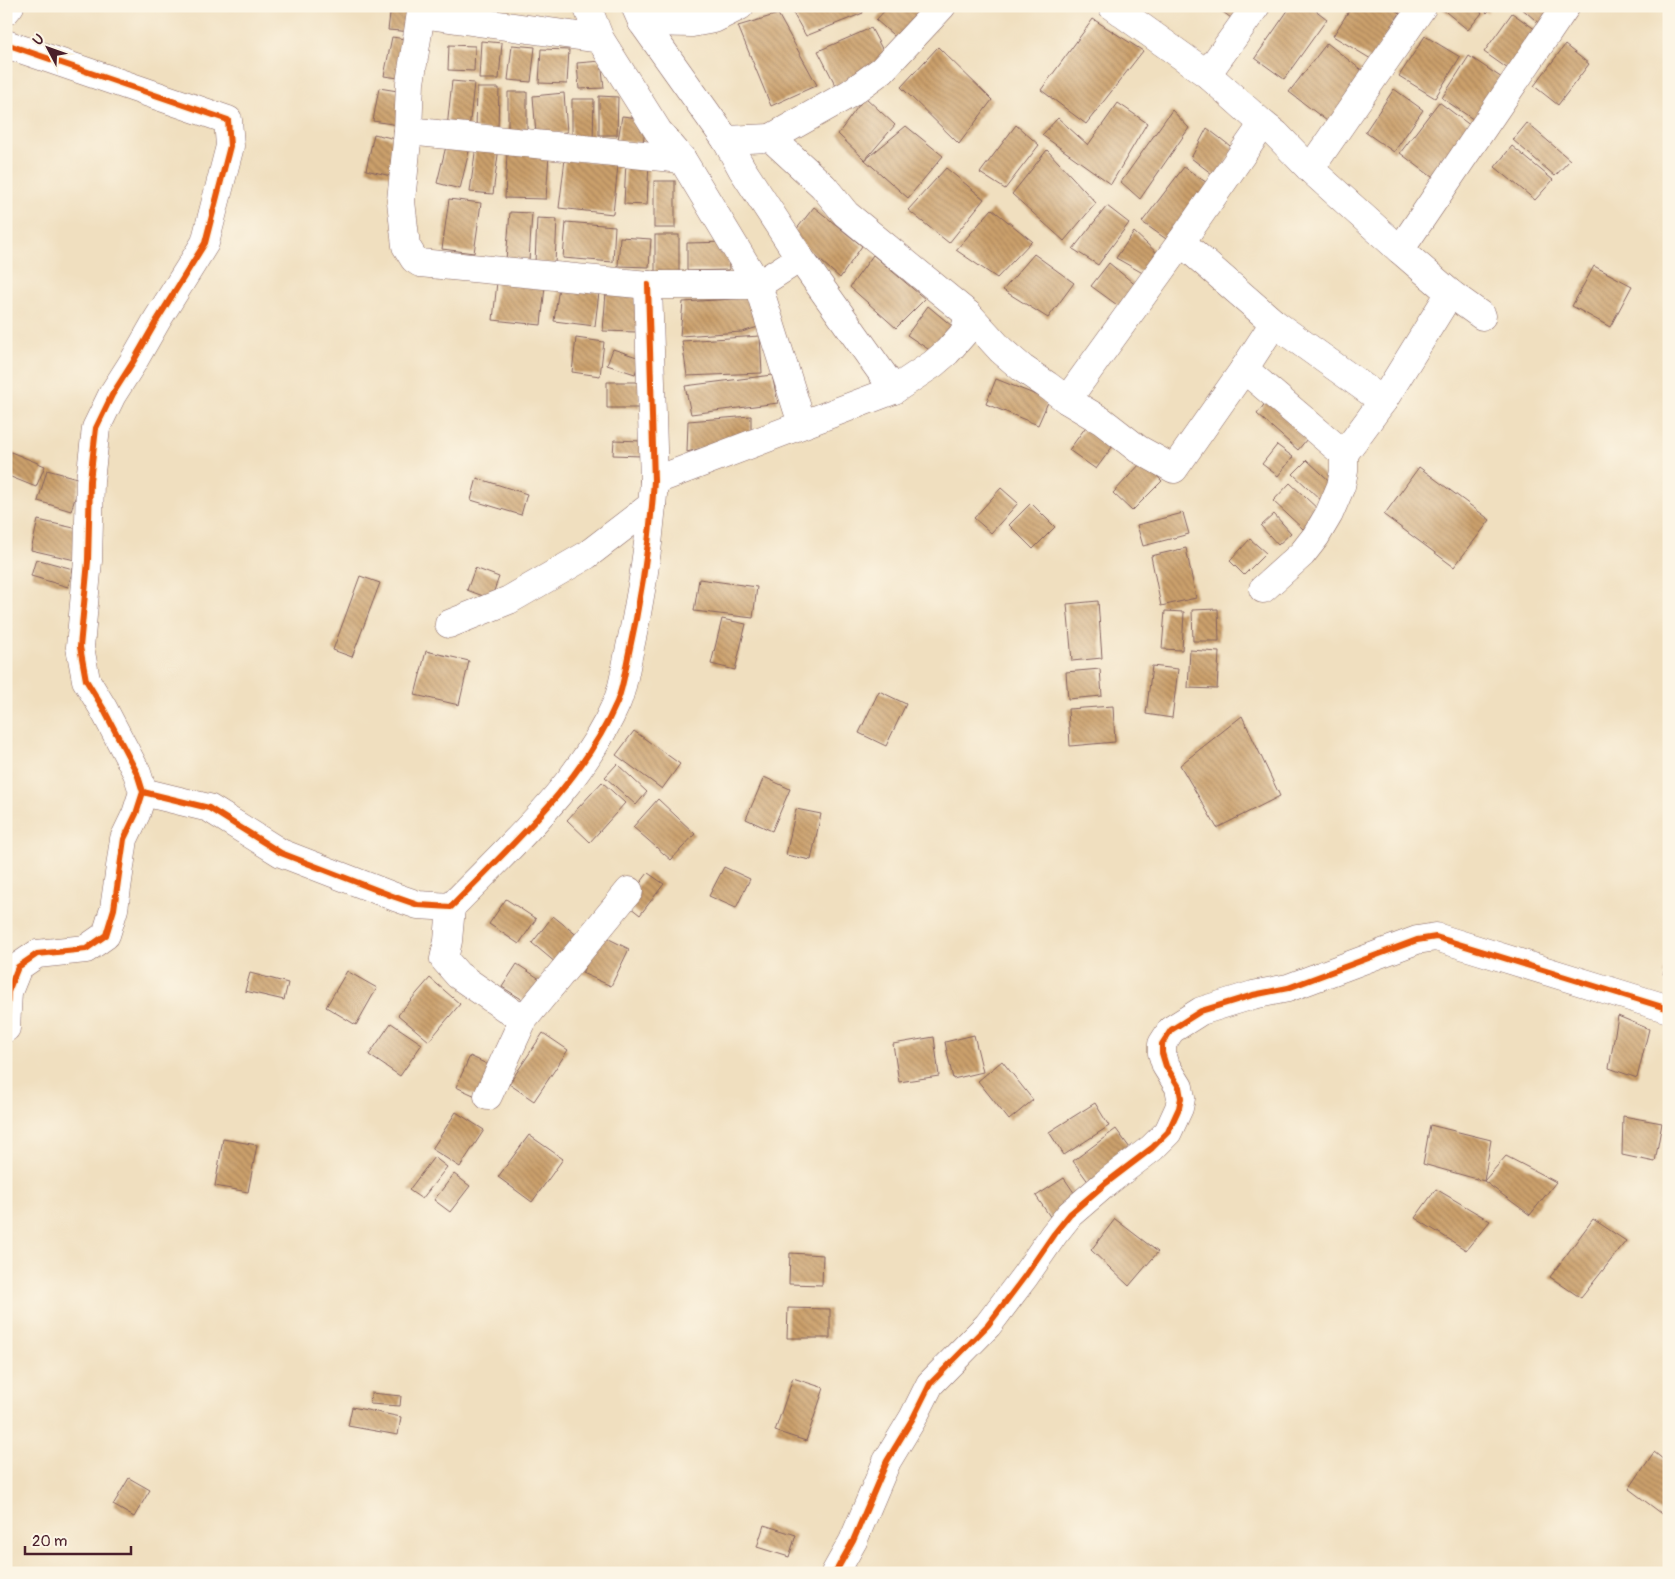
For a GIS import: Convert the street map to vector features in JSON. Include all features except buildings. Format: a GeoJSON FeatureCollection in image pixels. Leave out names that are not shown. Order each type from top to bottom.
{"type":"FeatureCollection","features":[{"type":"Feature","properties":{"kind":"street"},"geometry":{"type":"LineString","coordinates":[[6,11],[10,6]]}},
{"type":"Feature","properties":{"kind":"street"},"geometry":{"type":"LineString","coordinates":[[586,6],[600,39],[658,131],[682,159],[758,285],[802,424]]}},
{"type":"Feature","properties":{"kind":"street"},"geometry":{"type":"LineString","coordinates":[[638,14],[692,23],[714,19],[740,6]]}},
{"type":"Feature","properties":{"kind":"street"},"geometry":{"type":"LineString","coordinates":[[726,140],[772,138],[849,94],[882,70],[942,6]]}},
{"type":"Feature","properties":{"kind":"street"},"geometry":{"type":"LineString","coordinates":[[1112,6],[1207,74],[1262,124],[1276,134],[1310,169],[1400,250],[1450,293],[1482,316]]}},
{"type":"Feature","properties":{"kind":"street"},"geometry":{"type":"LineString","coordinates":[[1207,74],[1256,6]]}},
{"type":"Feature","properties":{"kind":"street"},"geometry":{"type":"LineString","coordinates":[[1310,169],[1423,6]]}},
{"type":"Feature","properties":{"kind":"street"},"geometry":{"type":"LineString","coordinates":[[1400,250],[1566,6]]}},
{"type":"Feature","properties":{"kind":"street"},"geometry":{"type":"LineString","coordinates":[[600,39],[422,10],[410,83],[408,130],[401,201],[406,246],[414,259],[420,263],[648,285],[758,285],[800,258]]}},
{"type":"Feature","properties":{"kind":"street"},"geometry":{"type":"LineString","coordinates":[[638,14],[726,140],[742,169],[800,258],[894,390]]}},
{"type":"Feature","properties":{"kind":"street"},"geometry":{"type":"LineString","coordinates":[[6,44],[228,120],[230,146],[205,243],[134,362],[112,395],[96,428],[90,481],[88,561],[80,647],[86,680],[137,773],[143,792],[136,814],[124,839],[114,909],[106,936],[86,949],[37,954],[12,966],[6,1028]]}},
{"type":"Feature","properties":{"kind":"street"},"geometry":{"type":"LineString","coordinates":[[1067,400],[1181,242],[1262,124]]}},
{"type":"Feature","properties":{"kind":"street"},"geometry":{"type":"LineString","coordinates":[[408,130],[682,159]]}},
{"type":"Feature","properties":{"kind":"street"},"geometry":{"type":"LineString","coordinates":[[772,138],[823,186],[846,214],[968,315],[1022,368],[1067,400],[1102,421],[1138,449],[1174,469],[1244,369],[1274,322]]}},
{"type":"Feature","properties":{"kind":"street"},"geometry":{"type":"LineString","coordinates":[[1181,242],[1274,322],[1383,401]]}},
{"type":"Feature","properties":{"kind":"street"},"geometry":{"type":"LineString","coordinates":[[523,1020],[458,974],[444,959],[451,907],[542,813],[571,779],[595,746],[618,700],[637,618],[653,493],[648,285]]}},
{"type":"Feature","properties":{"kind":"street"},"geometry":{"type":"LineString","coordinates":[[1263,589],[1302,554],[1329,514],[1341,486],[1344,471],[1344,454],[1383,401],[1450,293]]}},
{"type":"Feature","properties":{"kind":"street"},"geometry":{"type":"LineString","coordinates":[[449,624],[510,600],[578,560],[653,493],[802,424],[894,390],[933,364],[947,352],[964,333],[968,315]]}},
{"type":"Feature","properties":{"kind":"street"},"geometry":{"type":"LineString","coordinates":[[1244,369],[1344,454]]}},
{"type":"Feature","properties":{"kind":"street"},"geometry":{"type":"LineString","coordinates":[[143,792],[209,808],[281,853],[395,897],[418,905],[451,907]]}},
{"type":"Feature","properties":{"kind":"street"},"geometry":{"type":"LineString","coordinates":[[488,1096],[523,1020],[629,891]]}},
{"type":"Feature","properties":{"kind":"street"},"geometry":{"type":"LineString","coordinates":[[835,1573],[853,1540],[888,1461],[930,1384],[988,1325],[1070,1214],[1106,1183],[1152,1148],[1168,1132],[1179,1108],[1181,1098],[1179,1087],[1166,1066],[1162,1052],[1162,1044],[1171,1030],[1201,1011],[1253,995],[1288,988],[1417,940],[1436,936],[1669,1009]]}},
{"type":"Feature","properties":{"kind":"cycle path"},"geometry":{"type":"LineString","coordinates":[[6,44],[228,120],[230,146],[205,243],[112,395],[96,428],[90,481],[88,561],[80,647],[86,680],[137,773],[143,792],[136,814],[124,839],[114,909],[106,935],[86,949],[37,954],[18,967],[8,992],[6,1028]]}},
{"type":"Feature","properties":{"kind":"cycle path"},"geometry":{"type":"LineString","coordinates":[[143,792],[209,808],[281,853],[395,897],[418,905],[451,907],[521,836],[565,786],[585,759],[602,731],[619,697],[641,592],[654,481],[648,285]]}},
{"type":"Feature","properties":{"kind":"cycle path"},"geometry":{"type":"LineString","coordinates":[[835,1573],[853,1541],[887,1461],[913,1418],[930,1384],[988,1325],[1070,1214],[1106,1183],[1152,1148],[1168,1132],[1179,1108],[1181,1098],[1179,1087],[1166,1066],[1162,1053],[1162,1044],[1171,1030],[1201,1011],[1253,995],[1288,988],[1417,940],[1436,937],[1669,1009]]}}]}
